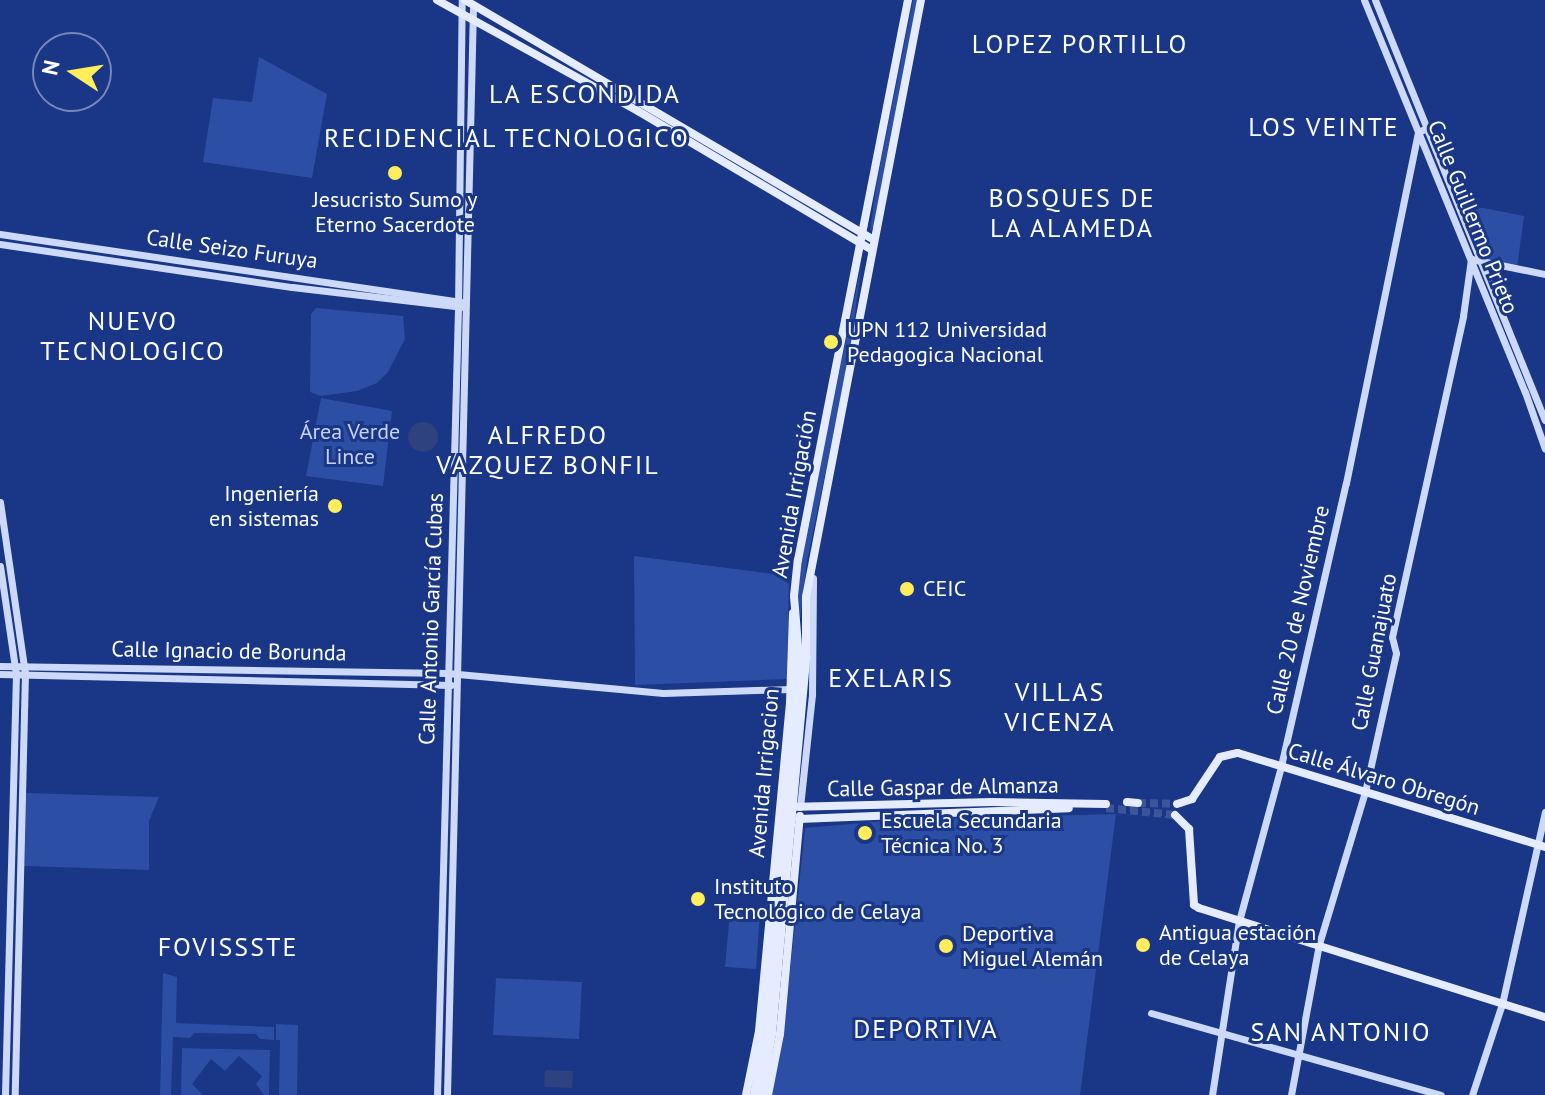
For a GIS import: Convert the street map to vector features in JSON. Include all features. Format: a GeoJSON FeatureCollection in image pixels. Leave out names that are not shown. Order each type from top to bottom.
{"type":"FeatureCollection","features":[{"type":"Feature","properties":{"kind":"main road"},"geometry":{"type":"LineString","coordinates":[[437,0],[873,245]]}},
{"type":"Feature","properties":{"kind":"main road","name":"Avenida Irrigación"},"geometry":{"type":"LineString","coordinates":[[754,1095],[765,1032],[802,657],[794,596],[798,560],[908,0]]}},
{"type":"Feature","properties":{"kind":"main road","name":"Avenida Irrigación"},"geometry":{"type":"LineString","coordinates":[[761,1095],[772,1034],[806,597],[921,0]]}},
{"type":"Feature","properties":{"kind":"main road"},"geometry":{"type":"LineString","coordinates":[[467,2],[848,224],[861,237]]}},
{"type":"Feature","properties":{"kind":"main road"},"geometry":{"type":"LineString","coordinates":[[848,224],[865,214]]}},
{"type":"Feature","properties":{"kind":"main road","name":"Avenida Irrigacion"},"geometry":{"type":"LineString","coordinates":[[746,1095],[759,1031],[791,689],[794,596]]}},
{"type":"Feature","properties":{"kind":"main road","name":"Calle Álvaro Obregón"},"geometry":{"type":"LineString","coordinates":[[1177,804],[1192,799],[1202,787],[1213,763],[1226,754],[1238,753],[1542,846]]}},
{"type":"Feature","properties":{"kind":"main road","name":"Calle Gaspar de Almanza"},"geometry":{"type":"LineString","coordinates":[[779,807],[992,802],[1106,806],[799,819]]}},
{"type":"Feature","properties":{"kind":"main road"},"geometry":{"type":"LineString","coordinates":[[1127,802],[1138,803]]}},
{"type":"Feature","properties":{"kind":"main road","name":"Avenida Irrigacion"},"geometry":{"type":"LineString","coordinates":[[768,1095],[780,1034],[800,807]]}},
{"type":"Feature","properties":{"kind":"main road"},"geometry":{"type":"LineString","coordinates":[[1175,815],[1189,829],[1194,905],[1545,1017]]}},
{"type":"Feature","properties":{"kind":"main road"},"geometry":{"type":"LineString","coordinates":[[772,889],[780,897],[793,893]]}},
{"type":"Feature","properties":{"kind":"street","name":"Calle Guillermo Prieto"},"geometry":{"type":"LineString","coordinates":[[1364,0],[1471,259],[1545,449]]}},
{"type":"Feature","properties":{"kind":"street","name":"Calle Guillermo Prieto"},"geometry":{"type":"LineString","coordinates":[[1375,0],[1545,420]]}},
{"type":"Feature","properties":{"kind":"street","name":"Calle Antonio García Cubas"},"geometry":{"type":"LineString","coordinates":[[447,1095],[458,674],[462,13],[467,2]]}},
{"type":"Feature","properties":{"kind":"street","name":"Calle Antonio García Cubas"},"geometry":{"type":"LineString","coordinates":[[437,1095],[447,673],[473,20],[467,2]]}},
{"type":"Feature","properties":{"kind":"street"},"geometry":{"type":"LineString","coordinates":[[1418,132],[1427,128]]}},
{"type":"Feature","properties":{"kind":"street","name":"Calle 20 de Noviembre"},"geometry":{"type":"LineString","coordinates":[[1212,1095],[1239,921],[1281,766],[1346,483],[1418,132]]}},
{"type":"Feature","properties":{"kind":"street","name":"Calle Seizo Furuya"},"geometry":{"type":"LineString","coordinates":[[0,234],[462,304]]}},
{"type":"Feature","properties":{"kind":"street","name":"Calle Seizo Furuya"},"geometry":{"type":"LineString","coordinates":[[0,244],[270,284],[462,304]]}},
{"type":"Feature","properties":{"kind":"street"},"geometry":{"type":"LineString","coordinates":[[1471,259],[1545,274]]}},
{"type":"Feature","properties":{"kind":"street","name":"Calle Guanajuato"},"geometry":{"type":"LineString","coordinates":[[1291,1095],[1319,944],[1365,792],[1396,653],[1392,637],[1463,316],[1471,259]]}},
{"type":"Feature","properties":{"kind":"street"},"geometry":{"type":"LineString","coordinates":[[0,502],[20,670],[15,1095]]}},
{"type":"Feature","properties":{"kind":"street","name":"Avenida Irrigacion"},"geometry":{"type":"LineString","coordinates":[[800,807],[812,694],[814,558]]}},
{"type":"Feature","properties":{"kind":"street"},"geometry":{"type":"LineString","coordinates":[[0,566],[20,670],[5,1095]]}},
{"type":"Feature","properties":{"kind":"street","name":"Calle Ignacio de Borunda"},"geometry":{"type":"LineString","coordinates":[[0,666],[163,680],[457,685]]}},
{"type":"Feature","properties":{"kind":"street","name":"Calle Ignacio de Borunda"},"geometry":{"type":"LineString","coordinates":[[0,674],[20,670],[447,673],[663,693],[791,689]]}},
{"type":"Feature","properties":{"kind":"street"},"geometry":{"type":"LineString","coordinates":[[783,776],[791,787],[803,785]]}},
{"type":"Feature","properties":{"kind":"street"},"geometry":{"type":"LineString","coordinates":[[1472,1095],[1502,1004],[1542,846],[1545,812]]}},
{"type":"Feature","properties":{"kind":"street"},"geometry":{"type":"LineString","coordinates":[[768,927],[777,920],[790,928]]}},
{"type":"Feature","properties":{"kind":"street"},"geometry":{"type":"LineString","coordinates":[[440,1013],[451,1013]]}},
{"type":"Feature","properties":{"kind":"street"},"geometry":{"type":"LineString","coordinates":[[1151,1013],[1441,1095]]}},
{"type":"Feature","properties":{"kind":"green space"},"geometry":{"type":"Polygon","coordinates":[[[913,0],[919,0],[874,226],[870,231],[877,181],[913,0]]]}},
{"type":"Feature","properties":{"kind":"green space"},"geometry":{"type":"Polygon","coordinates":[[[259,57],[327,94],[312,178],[203,162],[213,98],[252,102],[259,57]]]}},
{"type":"Feature","properties":{"kind":"green space"},"geometry":{"type":"Polygon","coordinates":[[[1458,203],[1524,216],[1517,268],[1484,261],[1458,203]]]}},
{"type":"Feature","properties":{"kind":"green space"},"geometry":{"type":"Polygon","coordinates":[[[862,262],[849,358],[807,561],[800,620],[798,585],[809,518],[862,262]]]}},
{"type":"Feature","properties":{"kind":"green space"},"geometry":{"type":"Polygon","coordinates":[[[316,308],[403,316],[405,339],[388,372],[377,383],[357,391],[321,396],[310,392],[311,314],[316,308]]]}},
{"type":"Feature","properties":{"kind":"green space","name":"Área Verde Lince"},"geometry":{"type":"Polygon","coordinates":[[[321,398],[392,411],[383,486],[306,476],[321,398]]]}},
{"type":"Feature","properties":{"kind":"green space"},"geometry":{"type":"Polygon","coordinates":[[[634,556],[789,576],[787,679],[635,685],[634,556]]]}},
{"type":"Feature","properties":{"kind":"green space"},"geometry":{"type":"Polygon","coordinates":[[[25,793],[159,797],[149,821],[149,870],[24,866],[25,793]]]}},
{"type":"Feature","properties":{"kind":"green space","name":"Deportiva Miguel Alemán"},"geometry":{"type":"Polygon","coordinates":[[[1116,814],[1080,1095],[771,1095],[785,1020],[805,828],[897,820],[1116,814]]]}},
{"type":"Feature","properties":{"kind":"green space"},"geometry":{"type":"Polygon","coordinates":[[[730,912],[760,914],[756,969],[725,967],[730,912]]]}},
{"type":"Feature","properties":{"kind":"green space"},"geometry":{"type":"Polygon","coordinates":[[[163,973],[177,977],[176,1023],[274,1027],[274,1040],[260,1039],[256,1034],[194,1033],[190,1038],[173,1037],[171,1095],[160,1095],[163,973]]]}},
{"type":"Feature","properties":{"kind":"green space"},"geometry":{"type":"Polygon","coordinates":[[[496,978],[582,982],[579,1039],[493,1035],[496,978]]]}},
{"type":"Feature","properties":{"kind":"green space"},"geometry":{"type":"Polygon","coordinates":[[[276,1024],[298,1025],[297,1095],[279,1095],[280,1040],[276,1040],[276,1024]]]}},
{"type":"Feature","properties":{"kind":"green space"},"geometry":{"type":"Polygon","coordinates":[[[182,1048],[270,1050],[269,1095],[264,1095],[256,1084],[262,1076],[239,1056],[225,1071],[211,1059],[192,1084],[203,1095],[181,1095],[182,1048]]]}},
{"type":"Feature","properties":{"kind":"shaded area"},"geometry":{"type":"Polygon","coordinates":[[[423,422],[434,426],[438,437],[434,448],[423,452],[412,448],[408,437],[412,426],[423,422]]]}},
{"type":"Feature","properties":{"kind":"shaded area"},"geometry":{"type":"Polygon","coordinates":[[[545,1070],[573,1071],[572,1088],[544,1087],[545,1070]]]}},
{"type":"Feature","properties":{"kind":"tunnel"},"geometry":{"type":"LineString","coordinates":[[1138,803],[1177,804]]}},
{"type":"Feature","properties":{"kind":"tunnel"},"geometry":{"type":"LineString","coordinates":[[1106,808],[1175,815]]}},
{"type":"Feature","properties":{"kind":"place","name":"Jesucristo Sumo y Eterno Sacerdote"},"geometry":{"type":"Point","coordinates":[395,173]}},
{"type":"Feature","properties":{"kind":"place","name":"UPN 112 Universidad Pedagogica Nacional"},"geometry":{"type":"Point","coordinates":[831,342]}},
{"type":"Feature","properties":{"kind":"place","name":"Ingeniería en sistemas"},"geometry":{"type":"Point","coordinates":[335,506]}},
{"type":"Feature","properties":{"kind":"place","name":"CEIC"},"geometry":{"type":"Point","coordinates":[907,589]}},
{"type":"Feature","properties":{"kind":"place","name":"Escuela Secundaria Técnica No. 3"},"geometry":{"type":"Point","coordinates":[865,833]}},
{"type":"Feature","properties":{"kind":"place","name":"Instituto Tecnológico de Celaya"},"geometry":{"type":"Point","coordinates":[698,899]}},
{"type":"Feature","properties":{"kind":"place","name":"Antigua estación de Celaya"},"geometry":{"type":"Point","coordinates":[1143,945]}},
{"type":"Feature","properties":{"kind":"place","name":"Deportiva Miguel Alemán"},"geometry":{"type":"Point","coordinates":[946,946]}},
{"type":"Feature","properties":{"kind":"district","name":"LOPEZ PORTILLO"},"geometry":{"type":"Point","coordinates":[1080,44]}},
{"type":"Feature","properties":{"kind":"district","name":"LA ESCONDIDA"},"geometry":{"type":"Point","coordinates":[585,94]}},
{"type":"Feature","properties":{"kind":"district","name":"LOS VEINTE"},"geometry":{"type":"Point","coordinates":[1324,127]}},
{"type":"Feature","properties":{"kind":"district","name":"RECIDENCIAL TECNOLOGICO"},"geometry":{"type":"Point","coordinates":[507,138]}},
{"type":"Feature","properties":{"kind":"district","name":"BOSQUES DE LA ALAMEDA"},"geometry":{"type":"Point","coordinates":[1072,213]}},
{"type":"Feature","properties":{"kind":"district","name":"NUEVO TECNOLOGICO"},"geometry":{"type":"Point","coordinates":[133,336]}},
{"type":"Feature","properties":{"kind":"district","name":"ALFREDO VAZQUEZ BONFIL"},"geometry":{"type":"Point","coordinates":[548,450]}},
{"type":"Feature","properties":{"kind":"district","name":"EXELARIS"},"geometry":{"type":"Point","coordinates":[891,678]}},
{"type":"Feature","properties":{"kind":"district","name":"VILLAS VICENZA"},"geometry":{"type":"Point","coordinates":[1060,707]}},
{"type":"Feature","properties":{"kind":"district","name":"FOVISSSTE"},"geometry":{"type":"Point","coordinates":[228,947]}},
{"type":"Feature","properties":{"kind":"district","name":"DEPORTIVA"},"geometry":{"type":"Point","coordinates":[926,1029]}},
{"type":"Feature","properties":{"kind":"district","name":"SAN ANTONIO"},"geometry":{"type":"Point","coordinates":[1341,1032]}}]}
